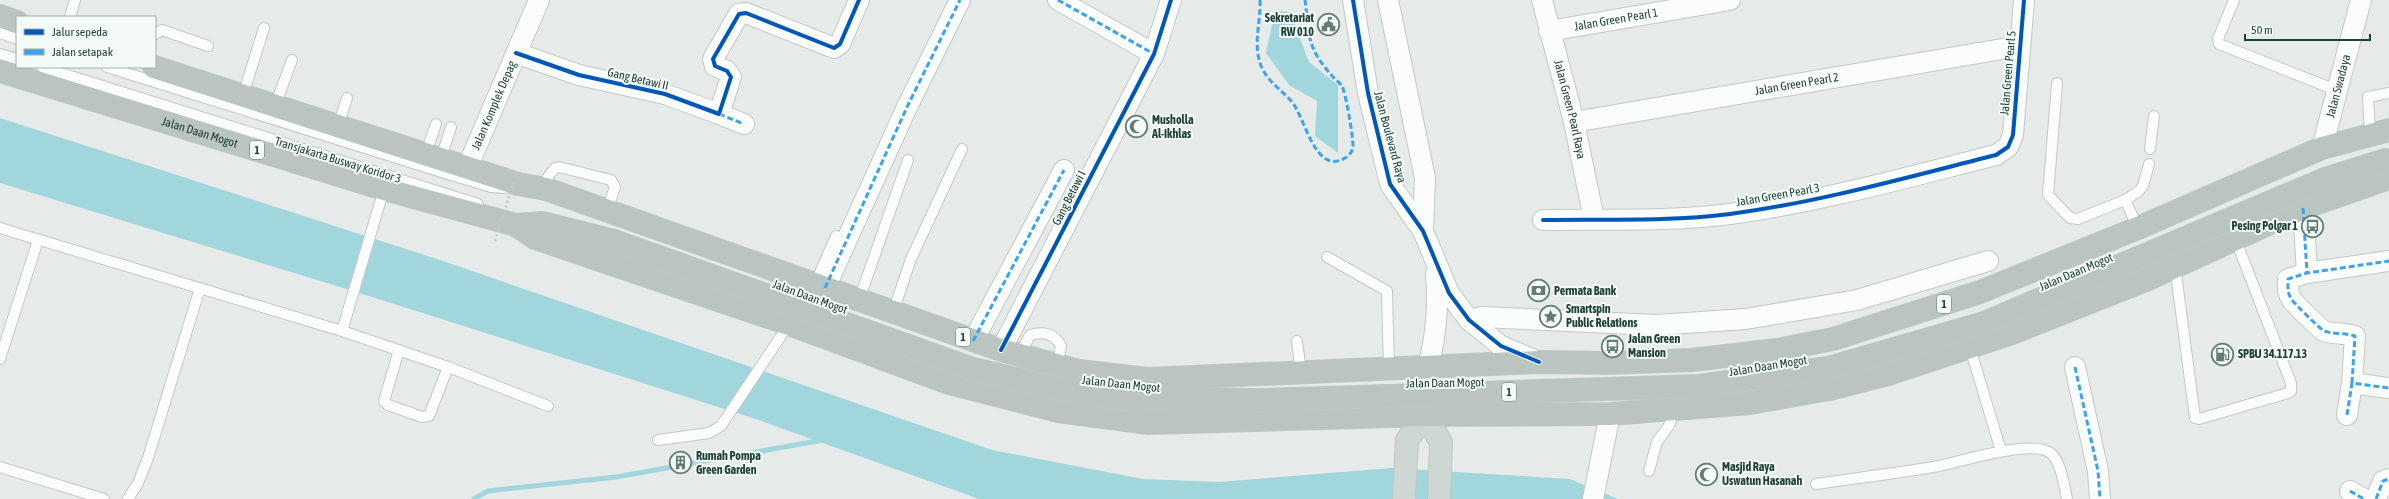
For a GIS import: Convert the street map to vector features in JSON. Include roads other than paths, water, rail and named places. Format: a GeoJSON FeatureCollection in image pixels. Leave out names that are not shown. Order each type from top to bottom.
{"type":"FeatureCollection","features":[{"type":"Feature","properties":{"kind":"highway"},"geometry":{"type":"LineString","coordinates":[[0,16],[16,22]]}},
{"type":"Feature","properties":{"kind":"highway","name":"Jalan Daan Mogot"},"geometry":{"type":"LineString","coordinates":[[156,68],[468,166],[517,178],[973,341],[1011,353],[1079,371],[1147,379],[1539,362],[1608,363],[1692,360],[1777,350],[1818,343],[1980,292],[2138,228],[2322,148],[2383,136]]}},
{"type":"Feature","properties":{"kind":"highway","name":"Jalan Daan Mogot"},"geometry":{"type":"LineString","coordinates":[[0,71],[384,189],[516,224],[542,223],[617,234],[978,358],[1110,385],[1155,388],[1255,388],[1698,377],[1831,356],[1976,314],[2335,162],[2383,136]]}},
{"type":"Feature","properties":{"kind":"highway","name":"Jalan Daan Mogot"},"geometry":{"type":"LineString","coordinates":[[517,178],[537,197],[617,234],[973,369],[1056,388],[1122,399],[1261,400],[1699,386],[1828,368],[1984,323],[2325,179],[2389,160]]}},
{"type":"Feature","properties":{"kind":"highway","name":"Jalan Daan Mogot"},"geometry":{"type":"LineString","coordinates":[[516,224],[535,238],[789,324],[949,383],[1065,412],[1149,423],[1465,414],[1610,414],[1673,410],[1787,397],[1829,389],[1888,374],[1970,348],[2019,330],[2175,266],[2303,208],[2389,178]]}},
{"type":"Feature","properties":{"kind":"highway"},"geometry":{"type":"LineString","coordinates":[[1818,343],[1808,357],[1808,371],[1814,381],[1829,389]]}},
{"type":"Feature","properties":{"kind":"highway"},"geometry":{"type":"LineString","coordinates":[[1777,350],[1788,357],[1796,370],[1795,386],[1787,397]]}},
{"type":"Feature","properties":{"kind":"highway"},"geometry":{"type":"LineString","coordinates":[[1428,367],[1446,399],[1465,414]]}},
{"type":"Feature","properties":{"kind":"main road"},"geometry":{"type":"LineString","coordinates":[[1428,367],[1426,415],[1441,443],[1439,499]]}},
{"type":"Feature","properties":{"kind":"main road"},"geometry":{"type":"LineString","coordinates":[[1404,499],[1407,440],[1426,415]]}},
{"type":"Feature","properties":{"kind":"street","name":"Jalan Komplek Depag"},"geometry":{"type":"LineString","coordinates":[[468,166],[539,0]]}},
{"type":"Feature","properties":{"kind":"street"},"geometry":{"type":"LineString","coordinates":[[719,114],[731,77],[727,70],[715,66],[713,59],[739,14],[746,13],[834,48],[840,44],[859,0]]}},
{"type":"Feature","properties":{"kind":"street"},"geometry":{"type":"LineString","coordinates":[[820,286],[960,0]]}},
{"type":"Feature","properties":{"kind":"street"},"geometry":{"type":"LineString","coordinates":[[1058,0],[1154,54]]}},
{"type":"Feature","properties":{"kind":"street","name":"Gang Betawi I"},"geometry":{"type":"LineString","coordinates":[[1011,353],[1154,54],[1171,0]]}},
{"type":"Feature","properties":{"kind":"street","name":"Jalan Boulevard Raya"},"geometry":{"type":"LineString","coordinates":[[1353,0],[1368,93],[1390,184],[1423,231],[1435,263],[1449,293],[1469,320],[1501,346],[1539,362]]}},
{"type":"Feature","properties":{"kind":"street","name":"Jalan Boulevard Raya"},"geometry":{"type":"LineString","coordinates":[[1388,0],[1425,178],[1423,231]]}},
{"type":"Feature","properties":{"kind":"street","name":"Jalan Green Pearl Raya"},"geometry":{"type":"LineString","coordinates":[[1542,0],[1574,122],[1594,219]]}},
{"type":"Feature","properties":{"kind":"street","name":"Jalan Green Pearl 1"},"geometry":{"type":"LineString","coordinates":[[1549,31],[1730,0]]}},
{"type":"Feature","properties":{"kind":"street","name":"Jalan Green Pearl 5"},"geometry":{"type":"LineString","coordinates":[[2008,146],[2013,135],[2024,0]]}},
{"type":"Feature","properties":{"kind":"street","name":"Jalan Swadaya"},"geometry":{"type":"LineString","coordinates":[[2322,148],[2336,90],[2361,0]]}},
{"type":"Feature","properties":{"kind":"street","name":"Jalan Green Pearl 2"},"geometry":{"type":"LineString","coordinates":[[1574,122],[2020,46]]}},
{"type":"Feature","properties":{"kind":"street","name":"Gang Betawi II"},"geometry":{"type":"LineString","coordinates":[[516,53],[579,75],[665,94],[744,124]]}},
{"type":"Feature","properties":{"kind":"street","name":"Jalan Green Pearl 3"},"geometry":{"type":"LineString","coordinates":[[1543,220],[1654,220],[1738,212],[1844,193],[1996,155],[2008,146]]}},
{"type":"Feature","properties":{"kind":"street"},"geometry":{"type":"LineString","coordinates":[[973,341],[1064,170]]}},
{"type":"Feature","properties":{"kind":"street"},"geometry":{"type":"LineString","coordinates":[[2303,208],[2307,273]]}},
{"type":"Feature","properties":{"kind":"street"},"geometry":{"type":"LineString","coordinates":[[2346,415],[2352,383],[2354,336],[2343,332],[2324,331],[2292,301],[2287,290],[2288,279],[2307,273],[2389,260]]}},
{"type":"Feature","properties":{"kind":"street","name":"Jalan Boulevard Raya"},"geometry":{"type":"LineString","coordinates":[[1428,367],[1435,340],[1438,298],[1435,263]]}},
{"type":"Feature","properties":{"kind":"street"},"geometry":{"type":"LineString","coordinates":[[1469,320],[1482,317],[1656,325],[1746,319],[1857,300],[1979,264],[1980,292]]}},
{"type":"Feature","properties":{"kind":"street"},"geometry":{"type":"LineString","coordinates":[[2075,367],[2098,470],[2100,499]]}},
{"type":"Feature","properties":{"kind":"street"},"geometry":{"type":"LineString","coordinates":[[2352,383],[2389,388]]}},
{"type":"Feature","properties":{"kind":"street"},"geometry":{"type":"LineString","coordinates":[[1593,499],[1610,414]]}},
{"type":"Feature","properties":{"kind":"street"},"geometry":{"type":"LineString","coordinates":[[2376,499],[2383,481],[2389,478]]}},
{"type":"Feature","properties":{"kind":"lane"},"geometry":{"type":"LineString","coordinates":[[70,16],[75,0]]}},
{"type":"Feature","properties":{"kind":"lane"},"geometry":{"type":"LineString","coordinates":[[2234,0],[2218,39],[2219,44],[2336,90]]}},
{"type":"Feature","properties":{"kind":"lane"},"geometry":{"type":"LineString","coordinates":[[242,95],[264,28]]}},
{"type":"Feature","properties":{"kind":"lane"},"geometry":{"type":"LineString","coordinates":[[156,33],[162,30],[208,46]]}},
{"type":"Feature","properties":{"kind":"lane"},"geometry":{"type":"LineString","coordinates":[[0,33],[16,39]]}},
{"type":"Feature","properties":{"kind":"lane"},"geometry":{"type":"LineString","coordinates":[[0,54],[16,59]]}},
{"type":"Feature","properties":{"kind":"lane"},"geometry":{"type":"LineString","coordinates":[[275,106],[292,60]]}},
{"type":"Feature","properties":{"kind":"lane","name":"Transjakarta Busway Koridor 3"},"geometry":{"type":"LineString","coordinates":[[45,68],[494,209],[507,216],[516,224]]}},
{"type":"Feature","properties":{"kind":"lane","name":"Transjakarta Busway Koridor 3"},"geometry":{"type":"LineString","coordinates":[[110,68],[491,187],[504,188],[517,178]]}},
{"type":"Feature","properties":{"kind":"lane"},"geometry":{"type":"LineString","coordinates":[[2057,83],[2048,190],[2050,199],[2074,219],[2125,200],[2144,186],[2149,164]]}},
{"type":"Feature","properties":{"kind":"lane"},"geometry":{"type":"LineString","coordinates":[[2383,136],[2368,97],[2389,93]]}},
{"type":"Feature","properties":{"kind":"lane"},"geometry":{"type":"LineString","coordinates":[[338,126],[347,98]]}},
{"type":"Feature","properties":{"kind":"lane"},"geometry":{"type":"LineString","coordinates":[[2150,149],[2154,116]]}},
{"type":"Feature","properties":{"kind":"lane"},"geometry":{"type":"LineString","coordinates":[[434,155],[436,124]]}},
{"type":"Feature","properties":{"kind":"lane"},"geometry":{"type":"LineString","coordinates":[[434,155],[451,127]]}},
{"type":"Feature","properties":{"kind":"lane"},"geometry":{"type":"LineString","coordinates":[[893,312],[911,259],[962,149]]}},
{"type":"Feature","properties":{"kind":"lane"},"geometry":{"type":"LineString","coordinates":[[859,300],[908,160]]}},
{"type":"Feature","properties":{"kind":"lane"},"geometry":{"type":"LineString","coordinates":[[546,189],[548,177],[555,168],[559,167],[611,180],[615,187],[607,210]]}},
{"type":"Feature","properties":{"kind":"lane"},"geometry":{"type":"LineString","coordinates":[[2108,282],[2299,199],[2389,169]]}},
{"type":"Feature","properties":{"kind":"lane"},"geometry":{"type":"LineString","coordinates":[[342,331],[384,189]]}},
{"type":"Feature","properties":{"kind":"lane"},"geometry":{"type":"LineString","coordinates":[[2125,200],[2138,228]]}},
{"type":"Feature","properties":{"kind":"lane"},"geometry":{"type":"LineString","coordinates":[[0,228],[342,331],[448,367],[548,406]]}},
{"type":"Feature","properties":{"kind":"lane"},"geometry":{"type":"LineString","coordinates":[[820,286],[836,236]]}},
{"type":"Feature","properties":{"kind":"lane"},"geometry":{"type":"LineString","coordinates":[[2175,266],[2195,418],[2198,419],[2288,393],[2292,391],[2292,383],[2235,238]]}},
{"type":"Feature","properties":{"kind":"lane"},"geometry":{"type":"LineString","coordinates":[[0,359],[38,240]]}},
{"type":"Feature","properties":{"kind":"lane"},"geometry":{"type":"LineString","coordinates":[[1327,257],[1387,291],[1389,369]]}},
{"type":"Feature","properties":{"kind":"lane"},"geometry":{"type":"LineString","coordinates":[[128,499],[138,483],[148,458],[200,288]]}},
{"type":"Feature","properties":{"kind":"lane"},"geometry":{"type":"LineString","coordinates":[[1888,374],[1920,354],[2042,311],[2079,295]]}},
{"type":"Feature","properties":{"kind":"lane"},"geometry":{"type":"LineString","coordinates":[[658,440],[709,434],[721,426],[789,324]]}},
{"type":"Feature","properties":{"kind":"lane"},"geometry":{"type":"LineString","coordinates":[[1297,341],[1301,373]]}},
{"type":"Feature","properties":{"kind":"lane"},"geometry":{"type":"LineString","coordinates":[[1970,348],[2001,451]]}},
{"type":"Feature","properties":{"kind":"lane"},"geometry":{"type":"LineString","coordinates":[[399,350],[384,396],[384,401],[395,407],[422,417],[429,416],[448,367]]}},
{"type":"Feature","properties":{"kind":"lane"},"geometry":{"type":"LineString","coordinates":[[1648,471],[1657,442],[1670,424],[1673,410]]}},
{"type":"Feature","properties":{"kind":"lane"},"geometry":{"type":"LineString","coordinates":[[1816,484],[1940,466],[2001,451],[2041,449],[2049,451],[2056,458],[2067,499]]}},
{"type":"Feature","properties":{"kind":"lane"},"geometry":{"type":"LineString","coordinates":[[0,467],[104,499]]}},
{"type":"Feature","properties":{"kind":"water"},"geometry":{"type":"Polygon","coordinates":[[[1275,11],[1290,12],[1309,62],[1338,85],[1338,153],[1315,136],[1317,101],[1289,85],[1266,53],[1275,11]]]}},
{"type":"Feature","properties":{"kind":"water"},"geometry":{"type":"Polygon","coordinates":[[[0,118],[437,259],[992,450],[1143,479],[1219,482],[1392,468],[1570,479],[1618,499],[979,499],[756,419],[353,291],[0,183],[0,118]]]}},
{"type":"Feature","properties":{"kind":"waterway"},"geometry":{"type":"LineString","coordinates":[[474,499],[488,491],[616,477],[823,440]]}},
{"type":"Feature","properties":{"kind":"place","name":"Sekretariat RW 010"},"geometry":{"type":"Point","coordinates":[1329,25]}},
{"type":"Feature","properties":{"kind":"place","name":"Musholla Al-Ikhlas"},"geometry":{"type":"Point","coordinates":[1137,127]}},
{"type":"Feature","properties":{"kind":"place","name":"Pesing Polgar 1"},"geometry":{"type":"Point","coordinates":[2313,226]}},
{"type":"Feature","properties":{"kind":"place","name":"Permata Bank"},"geometry":{"type":"Point","coordinates":[1539,291]}},
{"type":"Feature","properties":{"kind":"place","name":"Smartspin Public Relations"},"geometry":{"type":"Point","coordinates":[1550,316]}},
{"type":"Feature","properties":{"kind":"place","name":"Jalan Green Mansion"},"geometry":{"type":"Point","coordinates":[1612,346]}},
{"type":"Feature","properties":{"kind":"place","name":"SPBU 34.117.13"},"geometry":{"type":"Point","coordinates":[2223,354]}},
{"type":"Feature","properties":{"kind":"place","name":"Rumah Pompa Green Garden"},"geometry":{"type":"Point","coordinates":[681,463]}},
{"type":"Feature","properties":{"kind":"place","name":"Masjid Raya Uswatun Hasanah"},"geometry":{"type":"Point","coordinates":[1707,474]}}]}
